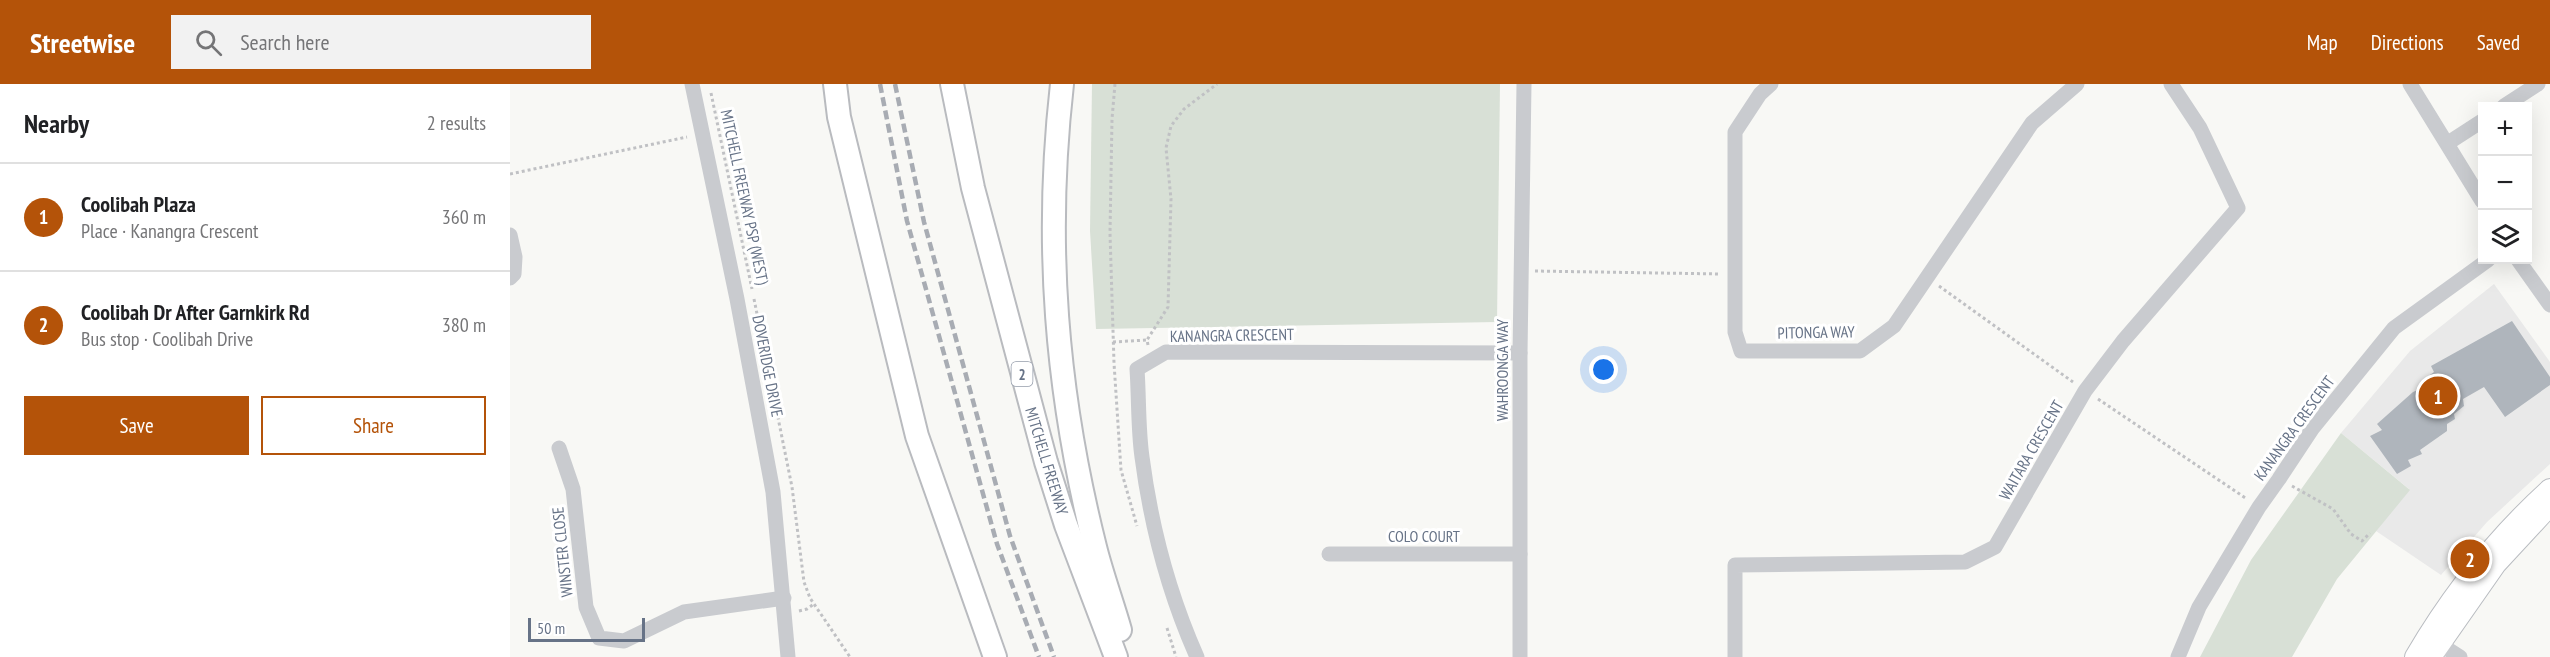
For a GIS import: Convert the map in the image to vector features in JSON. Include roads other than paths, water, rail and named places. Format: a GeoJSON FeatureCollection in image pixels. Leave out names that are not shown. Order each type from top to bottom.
{"type":"FeatureCollection","features":[{"type":"Feature","properties":{"kind":"highway"},"geometry":{"type":"LineString","coordinates":[[832,84],[917,436],[995,657]]}},
{"type":"Feature","properties":{"kind":"highway","name":"MITCHELL FREEWAY"},"geometry":{"type":"LineString","coordinates":[[952,84],[973,188],[1046,462],[1066,525],[1116,657]]}},
{"type":"Feature","properties":{"kind":"highway"},"geometry":{"type":"LineString","coordinates":[[1062,84],[1053,193],[1052,239],[1056,330],[1075,459],[1095,549],[1128,657]]}},
{"type":"Feature","properties":{"kind":"main road"},"geometry":{"type":"LineString","coordinates":[[2433,646],[2453,596],[2485,556],[2550,489]]}},
{"type":"Feature","properties":{"kind":"main road"},"geometry":{"type":"LineString","coordinates":[[2415,657],[2433,646],[2496,564],[2550,506]]}},
{"type":"Feature","properties":{"kind":"street","name":"DOVERIDGE DRIVE"},"geometry":{"type":"LineString","coordinates":[[692,84],[773,492],[788,657]]}},
{"type":"Feature","properties":{"kind":"street","name":"WAHROONGA WAY"},"geometry":{"type":"LineString","coordinates":[[1520,657],[1520,352],[1524,84]]}},
{"type":"Feature","properties":{"kind":"street","name":"PITONGA WAY"},"geometry":{"type":"LineString","coordinates":[[1771,84],[1760,94],[1736,132],[1736,332],[1741,351],[1860,351],[1894,326],[2032,123],[2077,84]]}},
{"type":"Feature","properties":{"kind":"street","name":"WAITARA CRESCENT"},"geometry":{"type":"LineString","coordinates":[[1736,657],[1736,565],[1965,562],[1995,547],[2085,391],[2123,341],[2238,208],[2200,128],[2171,84]]}},
{"type":"Feature","properties":{"kind":"street"},"geometry":{"type":"LineString","coordinates":[[2410,84],[2478,194]]}},
{"type":"Feature","properties":{"kind":"street"},"geometry":{"type":"LineString","coordinates":[[2510,102],[2538,84]]}},
{"type":"Feature","properties":{"kind":"street"},"geometry":{"type":"LineString","coordinates":[[2448,143],[2478,124]]}},
{"type":"Feature","properties":{"kind":"street"},"geometry":{"type":"LineString","coordinates":[[510,235],[515,257],[514,274],[510,278]]}},
{"type":"Feature","properties":{"kind":"street","name":"KANANGRA CRESCENT"},"geometry":{"type":"LineString","coordinates":[[2178,657],[2199,607],[2259,507],[2312,429],[2394,328],[2482,264]]}},
{"type":"Feature","properties":{"kind":"street"},"geometry":{"type":"LineString","coordinates":[[2521,264],[2550,305]]}},
{"type":"Feature","properties":{"kind":"street","name":"KANANGRA CRESCENT"},"geometry":{"type":"LineString","coordinates":[[1197,657],[1180,619],[1153,524],[1142,455],[1137,369],[1166,352],[1520,352]]}},
{"type":"Feature","properties":{"kind":"street","name":"WINSTER CLOSE"},"geometry":{"type":"LineString","coordinates":[[559,448],[573,489],[586,607],[600,638],[624,641],[684,612],[784,598]]}},
{"type":"Feature","properties":{"kind":"street","name":"COLO COURT"},"geometry":{"type":"LineString","coordinates":[[1329,554],[1520,554]]}},
{"type":"Feature","properties":{"kind":"street"},"geometry":{"type":"LineString","coordinates":[[2433,646],[2460,657]]}},
{"type":"Feature","properties":{"kind":"railway"},"geometry":{"type":"LineString","coordinates":[[880,84],[907,221],[997,544],[1039,657]]}},
{"type":"Feature","properties":{"kind":"railway"},"geometry":{"type":"LineString","coordinates":[[895,84],[924,222],[1010,536],[1054,657]]}},
{"type":"Feature","properties":{"kind":"place","name":"Coolibah Plaza"},"geometry":{"type":"Point","coordinates":[2438,396]}},
{"type":"Feature","properties":{"kind":"place","name":"Coolibah Dr After Garnkirk Rd"},"geometry":{"type":"Point","coordinates":[2470,559]}}]}
